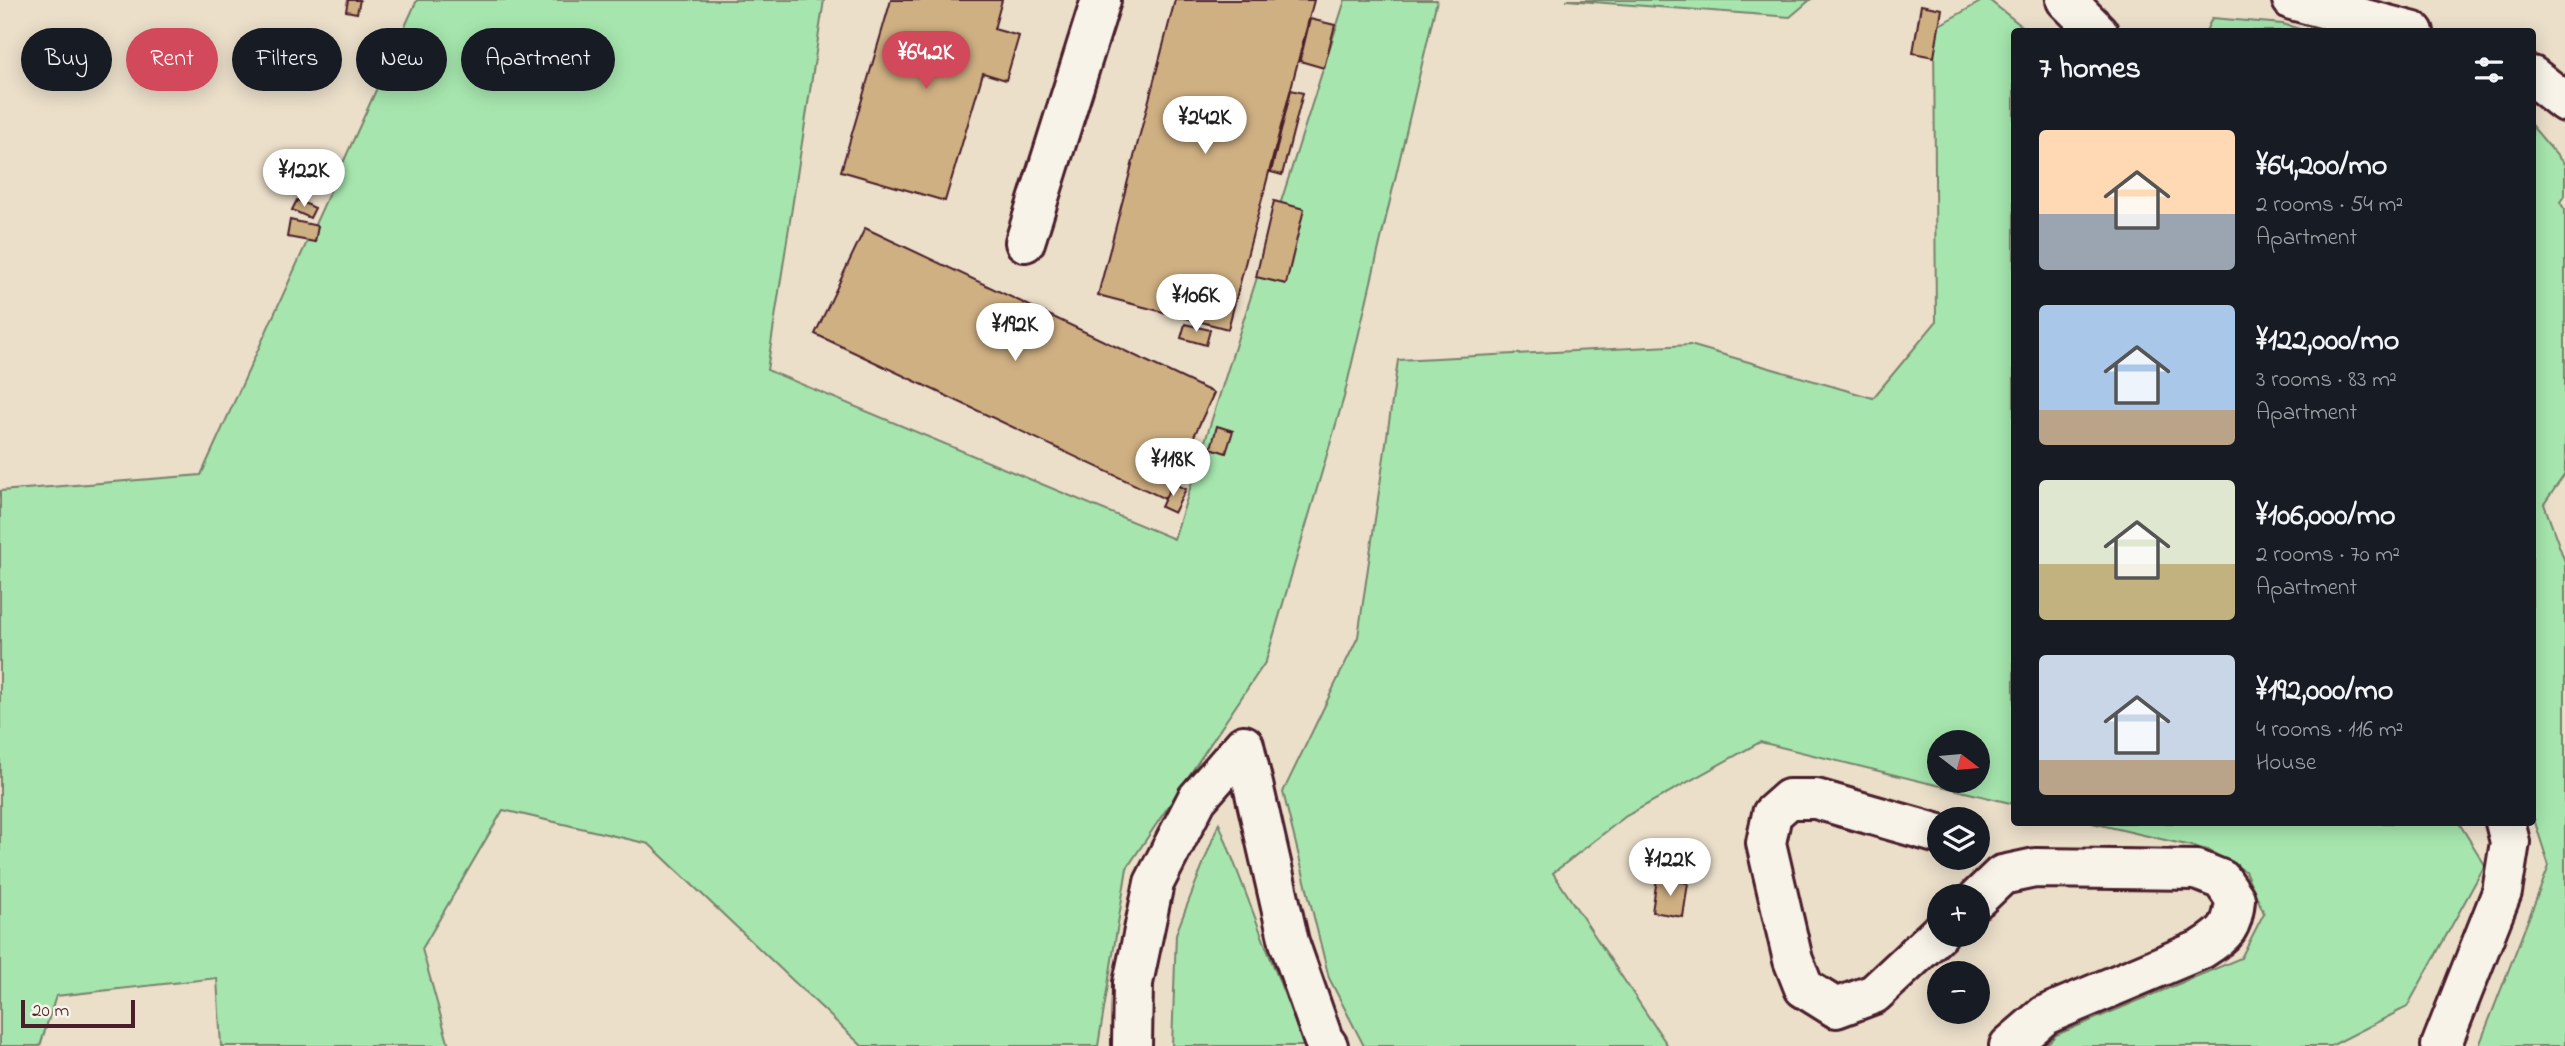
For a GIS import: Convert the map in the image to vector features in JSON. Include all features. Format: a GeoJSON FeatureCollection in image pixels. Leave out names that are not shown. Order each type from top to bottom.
{"type":"FeatureCollection","features":[{"type":"Feature","properties":{"kind":"lane"},"geometry":{"type":"LineString","coordinates":[[1025,242],[1101,0]]}},
{"type":"Feature","properties":{"kind":"lane"},"geometry":{"type":"LineString","coordinates":[[2066,0],[2094,28]]}},
{"type":"Feature","properties":{"kind":"lane"},"geometry":{"type":"LineString","coordinates":[[2292,0],[2399,28]]}},
{"type":"Feature","properties":{"kind":"lane"},"geometry":{"type":"LineString","coordinates":[[2536,79],[2565,102]]}},
{"type":"Feature","properties":{"kind":"lane"},"geometry":{"type":"LineString","coordinates":[[1132,1046],[1133,983],[1154,884],[1197,799],[1244,745],[1289,942],[1323,1039],[1328,1046]]}},
{"type":"Feature","properties":{"kind":"lane"},"geometry":{"type":"LineString","coordinates":[[1927,831],[1816,799],[1789,799],[1772,814],[1766,842],[1793,960],[1804,988],[1836,1008],[1874,994],[1927,944]]}},
{"type":"Feature","properties":{"kind":"lane"},"geometry":{"type":"LineString","coordinates":[[2441,1046],[2502,892],[2510,842],[2506,826]]}},
{"type":"Feature","properties":{"kind":"lane"},"geometry":{"type":"LineString","coordinates":[[1986,876],[2035,868],[2197,870],[2222,880],[2235,899],[2233,920],[2212,943],[2045,1015],[2009,1046]]}},
{"type":"Feature","properties":{"kind":"green space"},"geometry":{"type":"Polygon","coordinates":[[[417,0],[824,0],[767,370],[1174,539],[1345,0],[1437,0],[1344,397],[1266,661],[1127,868],[1098,1046],[862,1046],[649,844],[503,810],[422,949],[449,1046],[221,1046],[217,978],[56,996],[40,1046],[0,1046],[0,491],[201,475],[376,91],[447,91],[447,28],[404,28],[417,0]]]}},
{"type":"Feature","properties":{"kind":"green space"},"geometry":{"type":"Polygon","coordinates":[[[1566,0],[1810,0],[1790,17],[1566,0]]]}},
{"type":"Feature","properties":{"kind":"green space"},"geometry":{"type":"Polygon","coordinates":[[[1984,0],[1989,0],[2024,28],[2011,28],[2011,803],[1969,793],[1990,793],[1990,730],[1927,730],[1927,783],[1760,742],[1626,816],[1553,873],[1668,1046],[1364,1046],[1329,978],[1283,792],[1358,637],[1398,360],[1690,345],[1873,398],[1936,322],[1934,28],[1984,0]]]}},
{"type":"Feature","properties":{"kind":"green space"},"geometry":{"type":"Polygon","coordinates":[[[2212,18],[2283,24],[2296,28],[2207,28],[2212,18]]]}},
{"type":"Feature","properties":{"kind":"green space"},"geometry":{"type":"Polygon","coordinates":[[[2536,131],[2565,165],[2565,195],[2560,202],[2565,210],[2565,474],[2544,504],[2565,562],[2565,1046],[2479,1046],[2549,866],[2536,825],[2536,131]]]}},
{"type":"Feature","properties":{"kind":"green space"},"geometry":{"type":"Polygon","coordinates":[[[1219,823],[1304,1046],[1172,1046],[1176,934],[1219,823]]]}},
{"type":"Feature","properties":{"kind":"green space"},"geometry":{"type":"Polygon","coordinates":[[[2105,826],[2461,826],[2485,865],[2407,1007],[2331,1046],[2045,1046],[2056,1035],[2241,958],[2264,913],[2245,871],[2208,850],[2105,826]]]}},
{"type":"Feature","properties":{"kind":"building"},"geometry":{"type":"Polygon","coordinates":[[[348,0],[360,0],[357,13],[346,11],[348,0]]]}},
{"type":"Feature","properties":{"kind":"building"},"geometry":{"type":"Polygon","coordinates":[[[891,0],[1002,0],[994,29],[1019,36],[1006,80],[983,73],[945,201],[841,171],[891,0]]]}},
{"type":"Feature","properties":{"kind":"building"},"geometry":{"type":"Polygon","coordinates":[[[1175,0],[1314,0],[1228,329],[1098,295],[1175,0]]]}},
{"type":"Feature","properties":{"kind":"building"},"geometry":{"type":"Polygon","coordinates":[[[1921,5],[1942,9],[1934,57],[1913,53],[1921,5]]]}},
{"type":"Feature","properties":{"kind":"building"},"geometry":{"type":"Polygon","coordinates":[[[1310,19],[1335,25],[1324,68],[1300,61],[1310,19]]]}},
{"type":"Feature","properties":{"kind":"building"},"geometry":{"type":"Polygon","coordinates":[[[1291,90],[1303,93],[1282,175],[1271,172],[1291,90]]]}},
{"type":"Feature","properties":{"kind":"building"},"geometry":{"type":"Polygon","coordinates":[[[297,200],[315,208],[310,218],[292,210],[297,200]]]}},
{"type":"Feature","properties":{"kind":"building"},"geometry":{"type":"Polygon","coordinates":[[[1274,201],[1304,209],[1286,284],[1256,277],[1274,201]]]}},
{"type":"Feature","properties":{"kind":"building"},"geometry":{"type":"Polygon","coordinates":[[[290,220],[318,226],[315,242],[287,237],[290,220]]]}},
{"type":"Feature","properties":{"kind":"building"},"geometry":{"type":"Polygon","coordinates":[[[865,228],[1214,393],[1165,499],[815,334],[865,228]]]}},
{"type":"Feature","properties":{"kind":"building"},"geometry":{"type":"Polygon","coordinates":[[[1185,324],[1210,330],[1206,345],[1181,338],[1185,324]]]}},
{"type":"Feature","properties":{"kind":"building"},"geometry":{"type":"Polygon","coordinates":[[[1217,426],[1233,431],[1226,453],[1211,448],[1217,426]]]}},
{"type":"Feature","properties":{"kind":"building"},"geometry":{"type":"Polygon","coordinates":[[[1172,483],[1186,489],[1174,513],[1161,507],[1172,483]]]}},
{"type":"Feature","properties":{"kind":"building"},"geometry":{"type":"Polygon","coordinates":[[[1657,878],[1688,883],[1683,917],[1652,912],[1657,878]]]}}]}
